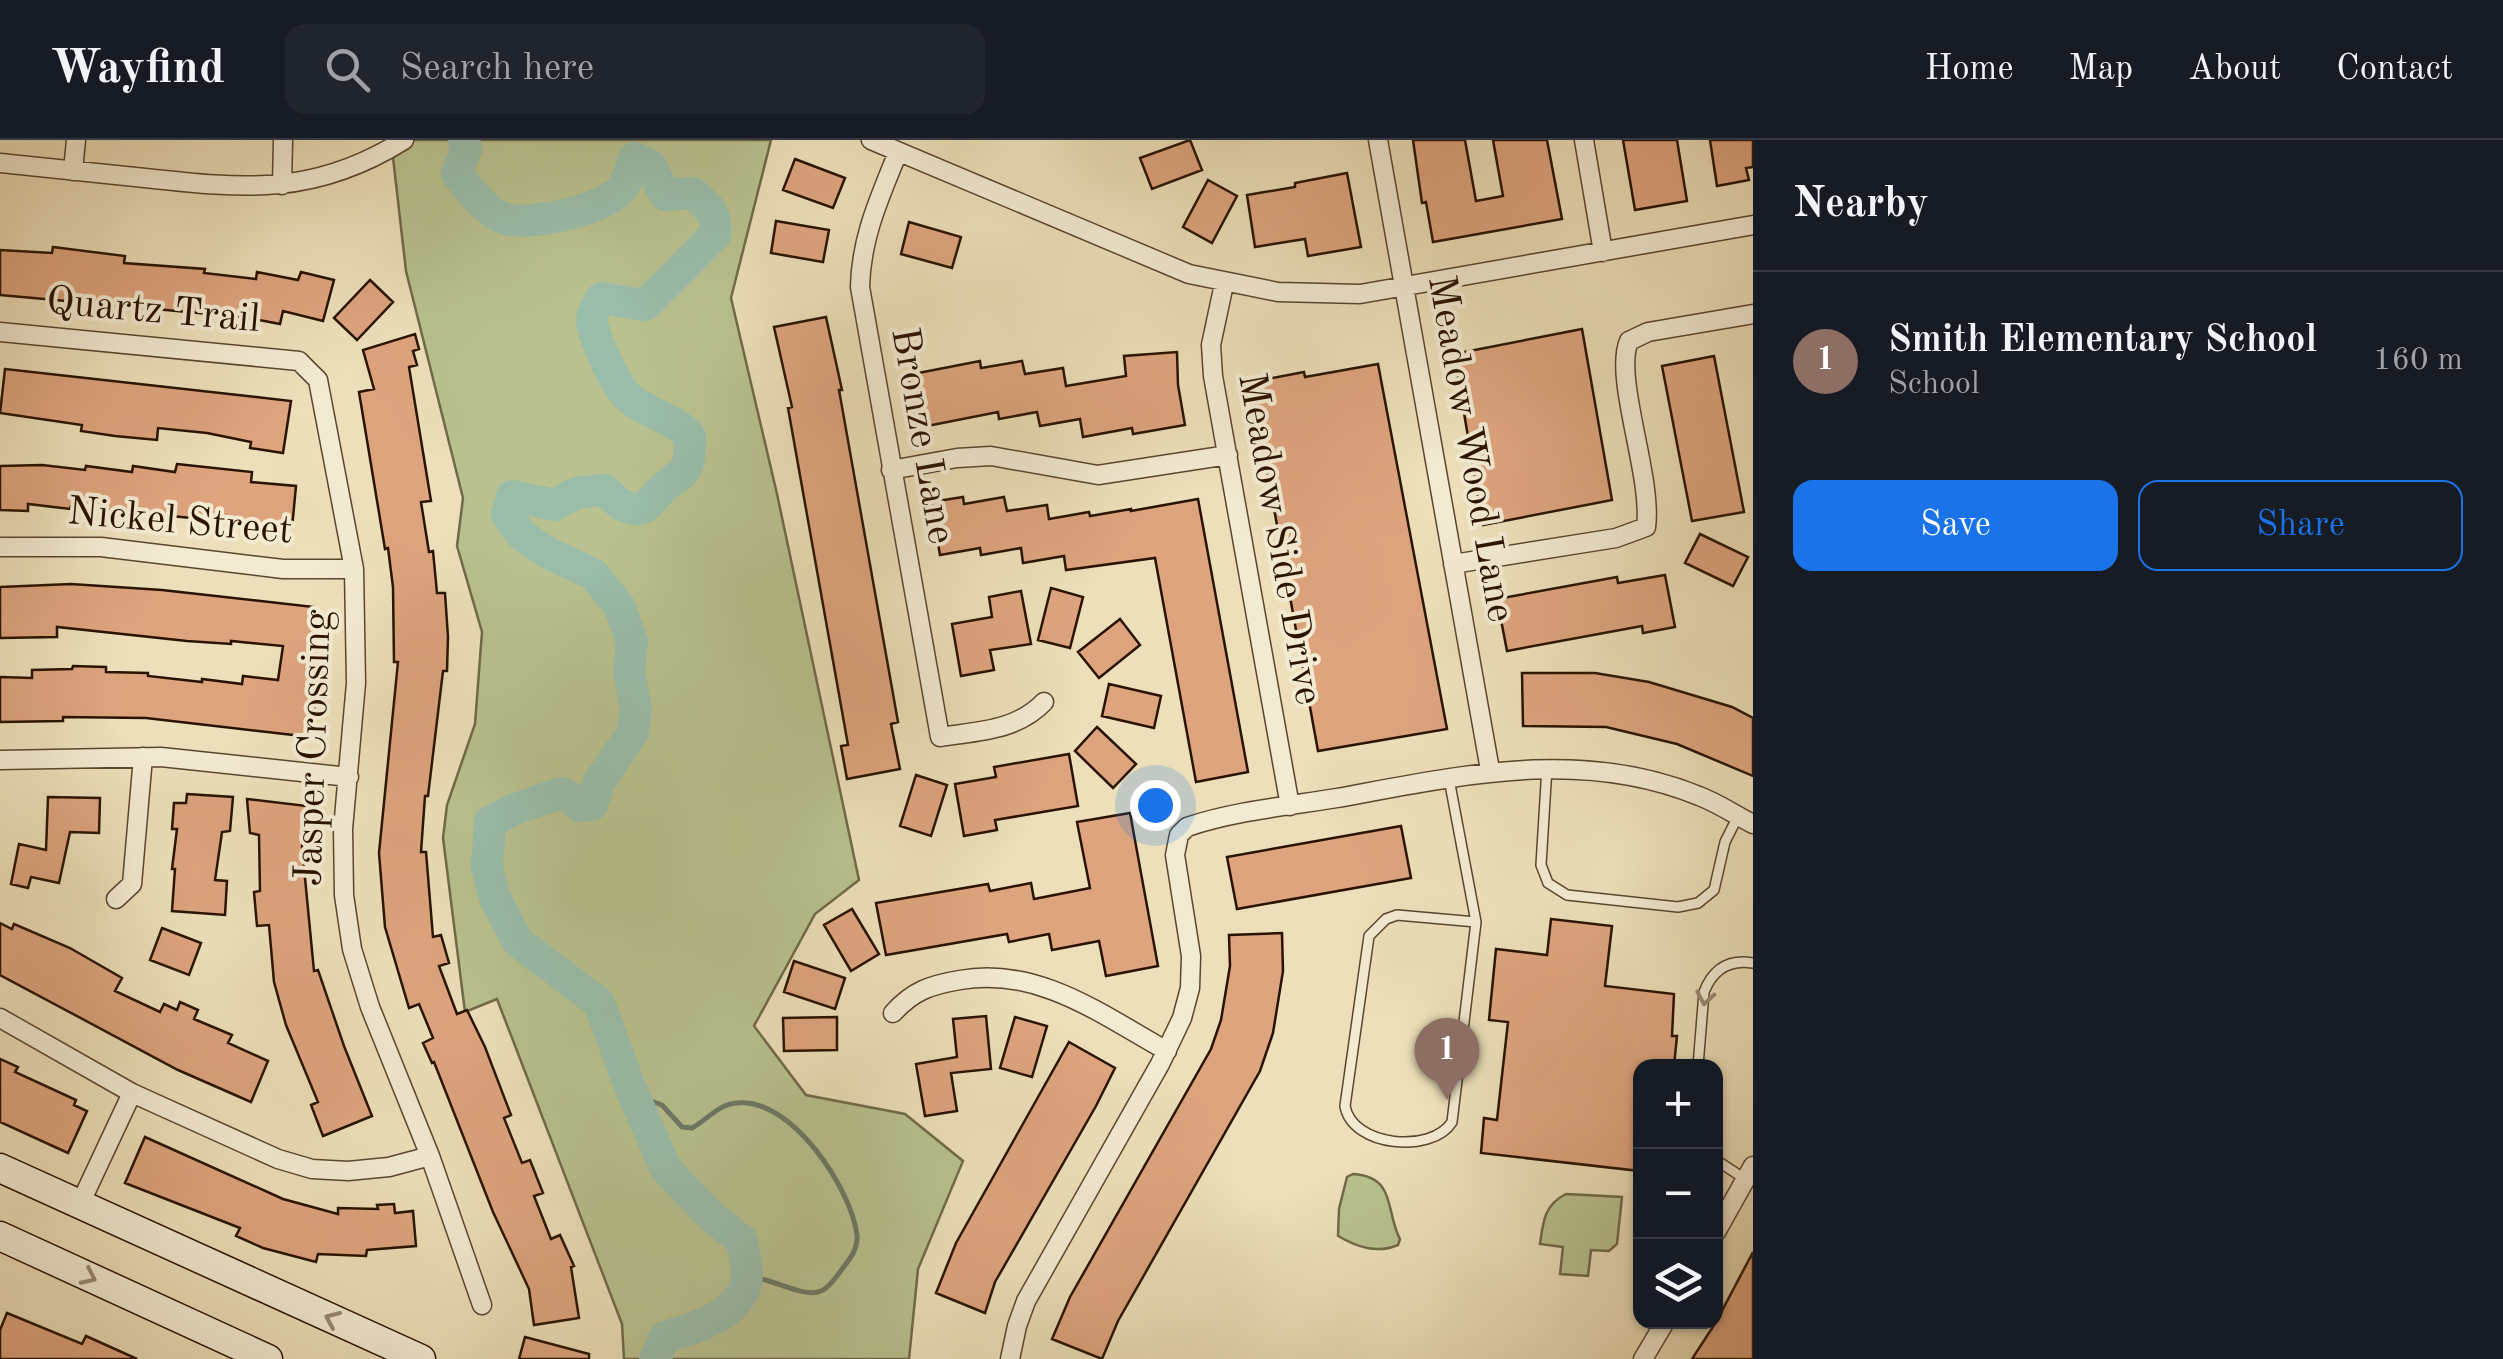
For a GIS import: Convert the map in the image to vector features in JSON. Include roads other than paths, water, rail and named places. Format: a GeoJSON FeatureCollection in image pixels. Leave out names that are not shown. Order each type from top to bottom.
{"type":"FeatureCollection","features":[{"type":"Feature","properties":{"kind":"main road"},"geometry":{"type":"LineString","coordinates":[[0,1168],[420,1359]]}},
{"type":"Feature","properties":{"kind":"main road"},"geometry":{"type":"LineString","coordinates":[[0,1236],[268,1359]]}},
{"type":"Feature","properties":{"kind":"street"},"geometry":{"type":"LineString","coordinates":[[73,171],[76,140]]}},
{"type":"Feature","properties":{"kind":"street"},"geometry":{"type":"LineString","coordinates":[[282,185],[283,140]]}},
{"type":"Feature","properties":{"kind":"street"},"geometry":{"type":"LineString","coordinates":[[0,163],[231,187],[282,185],[342,170],[404,140]]}},
{"type":"Feature","properties":{"kind":"street"},"geometry":{"type":"LineString","coordinates":[[870,140],[1173,268],[1224,284],[1318,295],[1404,287],[1753,225]]}},
{"type":"Feature","properties":{"kind":"street","name":"Meadow Wood Lane"},"geometry":{"type":"LineString","coordinates":[[1378,140],[1490,770]]}},
{"type":"Feature","properties":{"kind":"street"},"geometry":{"type":"LineString","coordinates":[[1584,140],[1603,252]]}},
{"type":"Feature","properties":{"kind":"street","name":"Bronze Lane"},"geometry":{"type":"LineString","coordinates":[[898,152],[868,224],[860,274],[861,302],[940,737],[1012,725],[1034,713],[1044,702]]}},
{"type":"Feature","properties":{"kind":"street","name":"Meadow Side Drive"},"geometry":{"type":"LineString","coordinates":[[1224,284],[1214,324],[1211,361],[1290,806]]}},
{"type":"Feature","properties":{"kind":"street"},"geometry":{"type":"LineString","coordinates":[[1454,564],[1616,538],[1646,526],[1646,492],[1625,365],[1629,341],[1648,332],[1753,314]]}},
{"type":"Feature","properties":{"kind":"street","name":"Quartz Trail"},"geometry":{"type":"LineString","coordinates":[[0,332],[298,361]]}},
{"type":"Feature","properties":{"kind":"street","name":"Jasper Crossing"},"geometry":{"type":"LineString","coordinates":[[298,361],[318,380],[354,569],[356,683],[343,829],[344,894],[352,949],[482,1305]]}},
{"type":"Feature","properties":{"kind":"street"},"geometry":{"type":"LineString","coordinates":[[891,470],[990,456],[1098,475],[1228,455]]}},
{"type":"Feature","properties":{"kind":"street","name":"Nickel Street"},"geometry":{"type":"LineString","coordinates":[[0,547],[101,547],[283,569],[354,569]]}},
{"type":"Feature","properties":{"kind":"street"},"geometry":{"type":"LineString","coordinates":[[0,760],[142,757],[349,776]]}},
{"type":"Feature","properties":{"kind":"street"},"geometry":{"type":"LineString","coordinates":[[116,899],[132,884],[142,757]]}},
{"type":"Feature","properties":{"kind":"street"},"geometry":{"type":"LineString","coordinates":[[1010,1359],[1026,1302],[1167,1050],[1187,1003],[1191,973],[1188,926],[1175,854],[1179,834],[1194,824],[1449,777],[1547,767],[1606,771],[1655,782],[1700,796],[1745,820]]}},
{"type":"Feature","properties":{"kind":"street"},"geometry":{"type":"LineString","coordinates":[[893,1013],[907,998],[930,985],[985,977],[1017,979],[1060,992],[1167,1050]]}},
{"type":"Feature","properties":{"kind":"street"},"geometry":{"type":"LineString","coordinates":[[0,1018],[132,1093],[278,1158],[312,1169],[362,1170],[430,1156]]}},
{"type":"Feature","properties":{"kind":"street"},"geometry":{"type":"LineString","coordinates":[[80,1204],[132,1093]]}},
{"type":"Feature","properties":{"kind":"street"},"geometry":{"type":"LineString","coordinates":[[1723,1219],[1749,1172]]}},
{"type":"Feature","properties":{"kind":"street"},"geometry":{"type":"LineString","coordinates":[[1643,1359],[1661,1329]]}},
{"type":"Feature","properties":{"kind":"lane"},"geometry":{"type":"LineString","coordinates":[[1547,767],[1541,865],[1548,883],[1567,895],[1678,907],[1698,903],[1714,890],[1725,842],[1745,820]]}},
{"type":"Feature","properties":{"kind":"lane"},"geometry":{"type":"LineString","coordinates":[[1449,777],[1476,922],[1452,1122],[1446,1131],[1428,1142],[1375,1138],[1358,1130],[1351,1124],[1345,1106],[1369,936],[1396,915],[1476,922]]}},
{"type":"Feature","properties":{"kind":"lane"},"geometry":{"type":"LineString","coordinates":[[1699,1059],[1708,980],[1726,964],[1753,963]]}},
{"type":"Feature","properties":{"kind":"lane"},"geometry":{"type":"LineString","coordinates":[[1723,1163],[1749,1172]]}},
{"type":"Feature","properties":{"kind":"waterway"},"geometry":{"type":"LineString","coordinates":[[464,140],[466,149],[457,174],[480,202],[502,218],[522,221],[553,217],[601,203],[622,188],[634,158],[651,166],[665,195],[693,193],[715,221],[715,235],[645,305],[602,298],[592,319],[600,348],[629,398],[690,436],[683,472],[647,506],[638,509],[624,506],[604,490],[576,493],[554,505],[512,496],[507,515],[521,534],[548,553],[593,574],[619,606],[632,641],[629,672],[636,710],[633,732],[599,782],[592,805],[579,806],[575,799],[561,793],[490,822],[487,868],[495,898],[518,942],[599,1003],[666,1169],[710,1215],[742,1241],[747,1273],[739,1299],[718,1317],[665,1337],[655,1359]]}},
{"type":"Feature","properties":{"kind":"waterway"},"geometry":{"type":"LineString","coordinates":[[633,1094],[662,1105],[682,1127],[692,1128],[725,1106],[757,1105],[778,1114],[797,1130],[831,1171],[857,1235],[853,1254],[835,1278],[814,1293],[747,1277]]}},
{"type":"Feature","properties":{"kind":"place","name":"Smith Elementary School"},"geometry":{"type":"Point","coordinates":[1447,1100]}}]}
